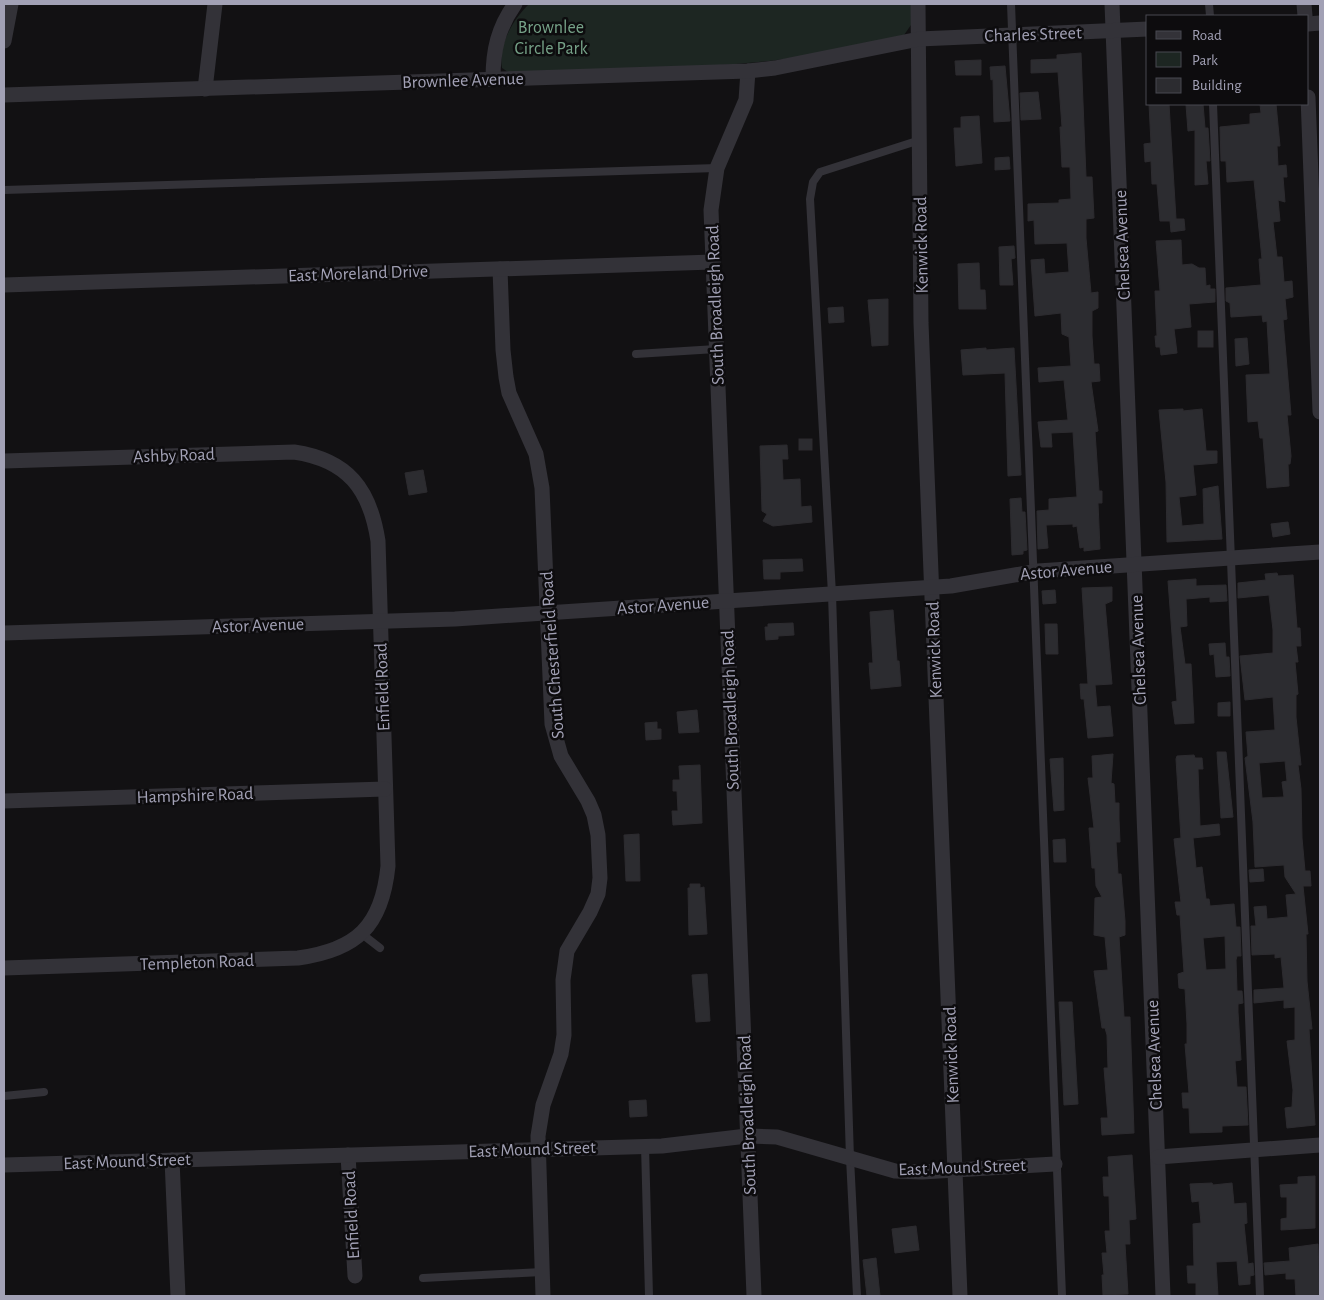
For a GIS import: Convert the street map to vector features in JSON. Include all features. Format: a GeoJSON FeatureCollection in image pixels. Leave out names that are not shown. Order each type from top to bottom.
{"type":"FeatureCollection","features":[{"type":"Feature","properties":{"kind":"street"},"geometry":{"type":"LineString","coordinates":[[4,41],[9,4]]}},
{"type":"Feature","properties":{"kind":"street"},"geometry":{"type":"LineString","coordinates":[[204,88],[215,4]]}},
{"type":"Feature","properties":{"kind":"street"},"geometry":{"type":"LineString","coordinates":[[494,79],[496,43],[503,20],[515,4]]}},
{"type":"Feature","properties":{"kind":"street","name":"Kenwick Road"},"geometry":{"type":"LineString","coordinates":[[918,4],[921,323],[960,1296]]}},
{"type":"Feature","properties":{"kind":"street","name":"Chelsea Avenue"},"geometry":{"type":"LineString","coordinates":[[1112,4],[1163,1296]]}},
{"type":"Feature","properties":{"kind":"street","name":"Charles Street"},"geometry":{"type":"LineString","coordinates":[[918,39],[1146,29]]}},
{"type":"Feature","properties":{"kind":"street","name":"Brownlee Avenue"},"geometry":{"type":"LineString","coordinates":[[4,95],[748,71],[775,68],[918,39]]}},
{"type":"Feature","properties":{"kind":"street","name":"South Broadleigh Road"},"geometry":{"type":"LineString","coordinates":[[748,71],[746,100],[717,168],[711,210],[754,1296]]}},
{"type":"Feature","properties":{"kind":"street"},"geometry":{"type":"LineString","coordinates":[[1308,105],[1320,412]]}},
{"type":"Feature","properties":{"kind":"street","name":"East Moreland Drive"},"geometry":{"type":"LineString","coordinates":[[4,285],[712,262]]}},
{"type":"Feature","properties":{"kind":"street","name":"South Chesterfield Road"},"geometry":{"type":"LineString","coordinates":[[500,268],[502,350],[509,393],[536,454],[539,466],[548,613],[552,724],[556,741],[568,771],[588,801],[594,815],[598,835],[600,878],[598,894],[590,912],[567,951],[564,965],[564,1035],[561,1054],[543,1105],[539,1149],[543,1296]]}},
{"type":"Feature","properties":{"kind":"street","name":"Ashby Road"},"geometry":{"type":"LineString","coordinates":[[4,461],[278,451],[311,454],[341,468]]}},
{"type":"Feature","properties":{"kind":"street","name":"Enfield Road"},"geometry":{"type":"LineString","coordinates":[[341,468],[362,489],[374,518],[378,541],[388,866],[384,892],[374,916]]}},
{"type":"Feature","properties":{"kind":"street","name":"Astor Avenue"},"geometry":{"type":"LineString","coordinates":[[4,633],[380,622],[548,613],[932,587],[1034,572],[1320,552]]}},
{"type":"Feature","properties":{"kind":"street","name":"Hampshire Road"},"geometry":{"type":"LineString","coordinates":[[4,801],[385,789]]}},
{"type":"Feature","properties":{"kind":"street","name":"Templeton Road"},"geometry":{"type":"LineString","coordinates":[[4,968],[298,958],[331,952],[347,945],[362,934],[374,916]]}},
{"type":"Feature","properties":{"kind":"street","name":"East Mound Street"},"geometry":{"type":"LineString","coordinates":[[4,1165],[645,1146],[747,1136],[777,1137],[895,1170],[955,1171],[1055,1164]]}},
{"type":"Feature","properties":{"kind":"street"},"geometry":{"type":"LineString","coordinates":[[1158,1157],[1320,1145]]}},
{"type":"Feature","properties":{"kind":"street","name":"Enfield Road"},"geometry":{"type":"LineString","coordinates":[[348,1155],[355,1276]]}},
{"type":"Feature","properties":{"kind":"street"},"geometry":{"type":"LineString","coordinates":[[172,1160],[178,1296]]}},
{"type":"Feature","properties":{"kind":"lane"},"geometry":{"type":"LineString","coordinates":[[1011,4],[1055,1164],[1062,1296]]}},
{"type":"Feature","properties":{"kind":"lane"},"geometry":{"type":"LineString","coordinates":[[1213,105],[1260,1296]]}},
{"type":"Feature","properties":{"kind":"lane"},"geometry":{"type":"LineString","coordinates":[[857,1296],[850,1158],[832,594],[810,199],[814,182],[820,172],[920,140]]}},
{"type":"Feature","properties":{"kind":"lane"},"geometry":{"type":"LineString","coordinates":[[4,190],[717,168]]}},
{"type":"Feature","properties":{"kind":"lane"},"geometry":{"type":"LineString","coordinates":[[636,354],[716,349]]}},
{"type":"Feature","properties":{"kind":"lane"},"geometry":{"type":"LineString","coordinates":[[362,934],[380,948]]}},
{"type":"Feature","properties":{"kind":"lane"},"geometry":{"type":"LineString","coordinates":[[4,1096],[44,1092]]}},
{"type":"Feature","properties":{"kind":"lane"},"geometry":{"type":"LineString","coordinates":[[645,1146],[649,1296]]}},
{"type":"Feature","properties":{"kind":"lane"},"geometry":{"type":"LineString","coordinates":[[423,1278],[542,1272]]}},
{"type":"Feature","properties":{"kind":"green space","name":"Brownlee Circle Park"},"geometry":{"type":"Polygon","coordinates":[[[529,4],[911,4],[911,25],[904,35],[820,53],[769,61],[672,68],[508,72],[502,68],[502,50],[512,25],[529,4]]]}},
{"type":"Feature","properties":{"kind":"building"},"geometry":{"type":"Polygon","coordinates":[[[1081,53],[1086,177],[1092,177],[1094,218],[1086,219],[1086,238],[1091,293],[1098,292],[1098,308],[1092,311],[1092,336],[1094,364],[1099,364],[1100,381],[1091,382],[1098,431],[1095,432],[1099,491],[1102,491],[1102,503],[1098,503],[1100,549],[1084,551],[1084,547],[1080,548],[1077,526],[1073,527],[1073,524],[1046,525],[1048,548],[1038,549],[1037,511],[1049,510],[1049,499],[1077,497],[1073,432],[1051,433],[1052,447],[1041,447],[1038,422],[1068,420],[1064,380],[1039,382],[1038,368],[1071,366],[1069,337],[1062,334],[1061,313],[1035,316],[1031,260],[1044,259],[1045,274],[1069,272],[1067,243],[1035,244],[1034,220],[1028,221],[1028,204],[1059,203],[1059,200],[1071,199],[1070,167],[1062,167],[1060,127],[1062,127],[1058,72],[1031,73],[1031,60],[1057,59],[1057,55],[1081,53]]]}},
{"type":"Feature","properties":{"kind":"building"},"geometry":{"type":"Polygon","coordinates":[[[981,60],[981,75],[956,75],[955,61],[981,60]]]}},
{"type":"Feature","properties":{"kind":"building"},"geometry":{"type":"Polygon","coordinates":[[[1005,66],[1010,121],[994,122],[993,79],[991,80],[990,67],[1005,66]]]}},
{"type":"Feature","properties":{"kind":"building"},"geometry":{"type":"Polygon","coordinates":[[[1038,92],[1041,119],[1021,120],[1020,93],[1038,92]]]}},
{"type":"Feature","properties":{"kind":"building"},"geometry":{"type":"Polygon","coordinates":[[[1149,105],[1169,105],[1176,219],[1184,219],[1185,230],[1171,232],[1170,221],[1160,221],[1157,184],[1152,184],[1151,161],[1145,162],[1144,144],[1151,143],[1149,105]]]}},
{"type":"Feature","properties":{"kind":"building"},"geometry":{"type":"Polygon","coordinates":[[[1186,105],[1203,105],[1205,128],[1208,128],[1210,161],[1206,161],[1208,184],[1195,185],[1195,130],[1188,131],[1186,105]]]}},
{"type":"Feature","properties":{"kind":"building"},"geometry":{"type":"Polygon","coordinates":[[[1260,105],[1276,105],[1280,146],[1277,146],[1278,166],[1286,165],[1287,177],[1283,177],[1285,202],[1278,200],[1280,221],[1273,222],[1277,257],[1282,257],[1284,282],[1292,281],[1293,297],[1285,299],[1287,319],[1283,320],[1291,415],[1287,415],[1291,456],[1290,464],[1288,464],[1289,486],[1267,488],[1263,438],[1260,438],[1258,421],[1248,422],[1246,375],[1270,374],[1267,321],[1263,322],[1262,315],[1231,317],[1230,303],[1226,301],[1226,288],[1261,285],[1259,259],[1262,259],[1254,180],[1227,182],[1226,161],[1221,161],[1220,127],[1250,124],[1250,114],[1261,113],[1260,105]]]}},
{"type":"Feature","properties":{"kind":"building"},"geometry":{"type":"Polygon","coordinates":[[[979,116],[982,163],[956,166],[954,128],[961,128],[961,117],[979,116]]]}},
{"type":"Feature","properties":{"kind":"building"},"geometry":{"type":"Polygon","coordinates":[[[1009,157],[1010,169],[995,170],[995,158],[1009,157]]]}},
{"type":"Feature","properties":{"kind":"building"},"geometry":{"type":"Polygon","coordinates":[[[1181,240],[1182,265],[1192,264],[1199,268],[1205,268],[1206,286],[1210,285],[1210,289],[1215,289],[1215,302],[1189,304],[1191,327],[1174,329],[1177,353],[1161,355],[1160,347],[1156,347],[1155,336],[1157,336],[1155,291],[1160,291],[1156,241],[1181,240]]]}},
{"type":"Feature","properties":{"kind":"building"},"geometry":{"type":"Polygon","coordinates":[[[1014,246],[1015,258],[1011,259],[1013,285],[1000,285],[999,247],[1014,246]]]}},
{"type":"Feature","properties":{"kind":"building"},"geometry":{"type":"Polygon","coordinates":[[[979,263],[980,290],[985,290],[986,309],[959,309],[958,264],[979,263]]]}},
{"type":"Feature","properties":{"kind":"building"},"geometry":{"type":"Polygon","coordinates":[[[888,299],[888,345],[872,346],[868,300],[888,299]]]}},
{"type":"Feature","properties":{"kind":"building"},"geometry":{"type":"Polygon","coordinates":[[[843,307],[844,322],[829,323],[828,308],[843,307]]]}},
{"type":"Feature","properties":{"kind":"building"},"geometry":{"type":"Polygon","coordinates":[[[1198,331],[1213,331],[1213,347],[1198,347],[1198,331]]]}},
{"type":"Feature","properties":{"kind":"building"},"geometry":{"type":"Polygon","coordinates":[[[1247,338],[1249,364],[1236,366],[1235,339],[1247,338]]]}},
{"type":"Feature","properties":{"kind":"building"},"geometry":{"type":"Polygon","coordinates":[[[986,348],[986,350],[1014,348],[1021,475],[1008,476],[1005,373],[963,375],[961,350],[986,348]]]}},
{"type":"Feature","properties":{"kind":"building"},"geometry":{"type":"Polygon","coordinates":[[[1183,409],[1183,411],[1202,409],[1206,451],[1217,451],[1217,463],[1193,465],[1196,495],[1179,497],[1182,526],[1204,524],[1203,489],[1218,486],[1222,539],[1167,542],[1166,482],[1159,410],[1183,409]]]}},
{"type":"Feature","properties":{"kind":"building"},"geometry":{"type":"Polygon","coordinates":[[[799,439],[812,439],[812,450],[799,450],[799,439]]]}},
{"type":"Feature","properties":{"kind":"building"},"geometry":{"type":"Polygon","coordinates":[[[787,445],[788,459],[782,459],[783,480],[800,479],[801,507],[811,506],[812,522],[773,526],[763,521],[767,514],[762,511],[760,446],[787,445]]]}},
{"type":"Feature","properties":{"kind":"building"},"geometry":{"type":"Polygon","coordinates":[[[423,470],[427,492],[409,495],[405,473],[423,470]]]}},
{"type":"Feature","properties":{"kind":"building"},"geometry":{"type":"Polygon","coordinates":[[[1021,498],[1022,512],[1025,512],[1027,550],[1023,551],[1023,554],[1012,555],[1010,499],[1021,498]]]}},
{"type":"Feature","properties":{"kind":"building"},"geometry":{"type":"Polygon","coordinates":[[[1288,522],[1290,534],[1273,537],[1271,524],[1288,522]]]}},
{"type":"Feature","properties":{"kind":"building"},"geometry":{"type":"Polygon","coordinates":[[[802,559],[803,571],[780,572],[780,579],[764,579],[763,560],[802,559]]]}},
{"type":"Feature","properties":{"kind":"building"},"geometry":{"type":"Polygon","coordinates":[[[1277,573],[1278,576],[1293,575],[1297,628],[1300,628],[1301,646],[1296,646],[1298,662],[1295,662],[1298,694],[1296,695],[1296,717],[1301,765],[1298,765],[1301,789],[1302,838],[1305,871],[1310,871],[1311,886],[1303,886],[1308,934],[1306,934],[1307,981],[1312,1029],[1309,1029],[1315,1125],[1287,1128],[1285,1108],[1292,1107],[1293,1090],[1287,1041],[1295,1040],[1295,1007],[1284,1008],[1284,1000],[1254,1003],[1254,990],[1284,988],[1281,957],[1275,958],[1275,954],[1252,955],[1251,926],[1256,926],[1254,907],[1266,906],[1267,919],[1288,917],[1286,895],[1296,894],[1285,877],[1284,865],[1255,867],[1253,822],[1245,758],[1248,756],[1246,732],[1275,730],[1273,697],[1245,700],[1240,656],[1273,653],[1273,630],[1269,595],[1238,598],[1238,583],[1266,580],[1265,574],[1277,573]],[[1285,761],[1259,763],[1262,798],[1284,797],[1282,782],[1287,781],[1285,761]]]}},
{"type":"Feature","properties":{"kind":"building"},"geometry":{"type":"Polygon","coordinates":[[[1196,579],[1196,586],[1226,585],[1227,601],[1210,602],[1210,597],[1186,599],[1187,626],[1180,627],[1185,664],[1191,664],[1194,723],[1175,724],[1172,702],[1177,701],[1168,581],[1196,579]]]}},
{"type":"Feature","properties":{"kind":"building"},"geometry":{"type":"Polygon","coordinates":[[[1112,587],[1112,601],[1105,604],[1112,684],[1095,685],[1097,707],[1110,706],[1113,736],[1088,738],[1084,699],[1081,699],[1080,684],[1088,684],[1082,588],[1112,587]]]}},
{"type":"Feature","properties":{"kind":"building"},"geometry":{"type":"Polygon","coordinates":[[[1055,590],[1056,603],[1043,604],[1042,591],[1055,590]]]}},
{"type":"Feature","properties":{"kind":"building"},"geometry":{"type":"Polygon","coordinates":[[[893,610],[901,686],[871,689],[869,663],[873,663],[870,612],[893,610]]]}},
{"type":"Feature","properties":{"kind":"building"},"geometry":{"type":"Polygon","coordinates":[[[793,623],[794,635],[778,636],[778,639],[766,640],[765,627],[768,627],[768,624],[793,623]]]}},
{"type":"Feature","properties":{"kind":"building"},"geometry":{"type":"Polygon","coordinates":[[[1045,624],[1057,624],[1058,654],[1046,654],[1045,624]]]}},
{"type":"Feature","properties":{"kind":"building"},"geometry":{"type":"Polygon","coordinates":[[[1225,643],[1226,657],[1229,657],[1230,676],[1216,677],[1214,654],[1210,655],[1209,644],[1225,643]]]}},
{"type":"Feature","properties":{"kind":"building"},"geometry":{"type":"Polygon","coordinates":[[[1230,702],[1230,716],[1218,716],[1218,703],[1230,702]]]}},
{"type":"Feature","properties":{"kind":"building"},"geometry":{"type":"Polygon","coordinates":[[[697,710],[699,732],[679,733],[677,712],[697,710]]]}},
{"type":"Feature","properties":{"kind":"building"},"geometry":{"type":"Polygon","coordinates":[[[657,722],[657,729],[661,729],[661,739],[646,740],[645,723],[657,722]]]}},
{"type":"Feature","properties":{"kind":"building"},"geometry":{"type":"Polygon","coordinates":[[[1217,752],[1226,752],[1233,817],[1221,818],[1217,752]]]}},
{"type":"Feature","properties":{"kind":"building"},"geometry":{"type":"Polygon","coordinates":[[[1113,754],[1111,783],[1114,784],[1115,803],[1119,803],[1120,842],[1116,842],[1118,874],[1121,874],[1125,921],[1125,935],[1119,937],[1124,1017],[1130,1017],[1134,1133],[1102,1135],[1101,1118],[1108,1118],[1104,1068],[1108,1068],[1107,1035],[1105,1028],[1102,1028],[1094,971],[1108,970],[1105,937],[1094,935],[1095,898],[1102,897],[1096,886],[1095,868],[1092,868],[1089,828],[1094,828],[1088,778],[1093,778],[1092,756],[1113,754]]]}},
{"type":"Feature","properties":{"kind":"building"},"geometry":{"type":"Polygon","coordinates":[[[1194,755],[1195,758],[1202,758],[1203,769],[1198,769],[1200,826],[1219,824],[1220,835],[1193,838],[1196,868],[1202,867],[1206,899],[1209,899],[1210,906],[1234,904],[1236,927],[1240,927],[1241,956],[1237,956],[1236,960],[1237,991],[1242,991],[1243,1003],[1238,1004],[1241,1060],[1235,1061],[1237,1087],[1246,1087],[1248,1125],[1222,1126],[1222,1132],[1190,1133],[1189,1108],[1183,1108],[1182,1093],[1189,1093],[1185,1044],[1187,1044],[1187,1024],[1185,989],[1179,988],[1178,974],[1184,972],[1180,915],[1177,915],[1175,902],[1181,902],[1174,839],[1181,838],[1177,756],[1194,755]],[[1225,936],[1203,938],[1206,970],[1226,969],[1225,936]]]}},
{"type":"Feature","properties":{"kind":"building"},"geometry":{"type":"Polygon","coordinates":[[[1063,758],[1064,810],[1054,811],[1050,759],[1063,758]]]}},
{"type":"Feature","properties":{"kind":"building"},"geometry":{"type":"Polygon","coordinates":[[[700,765],[702,823],[673,825],[672,811],[678,811],[677,791],[673,791],[673,780],[680,780],[679,766],[700,765]]]}},
{"type":"Feature","properties":{"kind":"building"},"geometry":{"type":"Polygon","coordinates":[[[639,834],[640,881],[626,881],[624,835],[639,834]]]}},
{"type":"Feature","properties":{"kind":"building"},"geometry":{"type":"Polygon","coordinates":[[[1065,839],[1066,862],[1054,862],[1053,840],[1065,839]]]}},
{"type":"Feature","properties":{"kind":"building"},"geometry":{"type":"Polygon","coordinates":[[[1263,869],[1264,881],[1250,882],[1249,870],[1263,869]]]}},
{"type":"Feature","properties":{"kind":"building"},"geometry":{"type":"Polygon","coordinates":[[[690,884],[700,884],[700,888],[704,887],[707,934],[689,935],[688,888],[690,888],[690,884]]]}},
{"type":"Feature","properties":{"kind":"building"},"geometry":{"type":"Polygon","coordinates":[[[707,974],[710,1021],[696,1022],[692,975],[707,974]]]}},
{"type":"Feature","properties":{"kind":"building"},"geometry":{"type":"Polygon","coordinates":[[[1059,1002],[1072,1002],[1078,1104],[1064,1105],[1059,1002]]]}},
{"type":"Feature","properties":{"kind":"building"},"geometry":{"type":"Polygon","coordinates":[[[646,1100],[647,1116],[630,1117],[629,1101],[646,1100]]]}},
{"type":"Feature","properties":{"kind":"building"},"geometry":{"type":"Polygon","coordinates":[[[1132,1155],[1136,1219],[1129,1220],[1130,1244],[1125,1244],[1128,1294],[1103,1295],[1102,1253],[1107,1253],[1105,1231],[1110,1231],[1109,1196],[1104,1196],[1103,1177],[1109,1177],[1108,1157],[1132,1155]]]}},
{"type":"Feature","properties":{"kind":"building"},"geometry":{"type":"Polygon","coordinates":[[[1315,1176],[1315,1228],[1281,1230],[1281,1219],[1287,1218],[1287,1197],[1281,1197],[1280,1185],[1298,1184],[1298,1177],[1315,1176]]]}},
{"type":"Feature","properties":{"kind":"building"},"geometry":{"type":"Polygon","coordinates":[[[1212,1183],[1213,1185],[1232,1183],[1234,1204],[1246,1203],[1247,1223],[1244,1224],[1248,1264],[1253,1263],[1254,1275],[1250,1276],[1250,1284],[1239,1285],[1237,1261],[1216,1262],[1218,1296],[1196,1296],[1196,1283],[1188,1283],[1187,1266],[1194,1266],[1193,1224],[1201,1223],[1199,1201],[1192,1202],[1190,1184],[1212,1183]]]}},
{"type":"Feature","properties":{"kind":"building"},"geometry":{"type":"Polygon","coordinates":[[[916,1226],[919,1250],[895,1253],[892,1229],[916,1226]]]}},
{"type":"Feature","properties":{"kind":"building"},"geometry":{"type":"Polygon","coordinates":[[[1318,1244],[1320,1296],[1296,1296],[1295,1279],[1286,1279],[1286,1273],[1265,1275],[1264,1263],[1290,1261],[1289,1248],[1318,1244]]]}},
{"type":"Feature","properties":{"kind":"building"},"geometry":{"type":"Polygon","coordinates":[[[876,1258],[880,1296],[867,1296],[863,1260],[876,1258]]]}}]}
